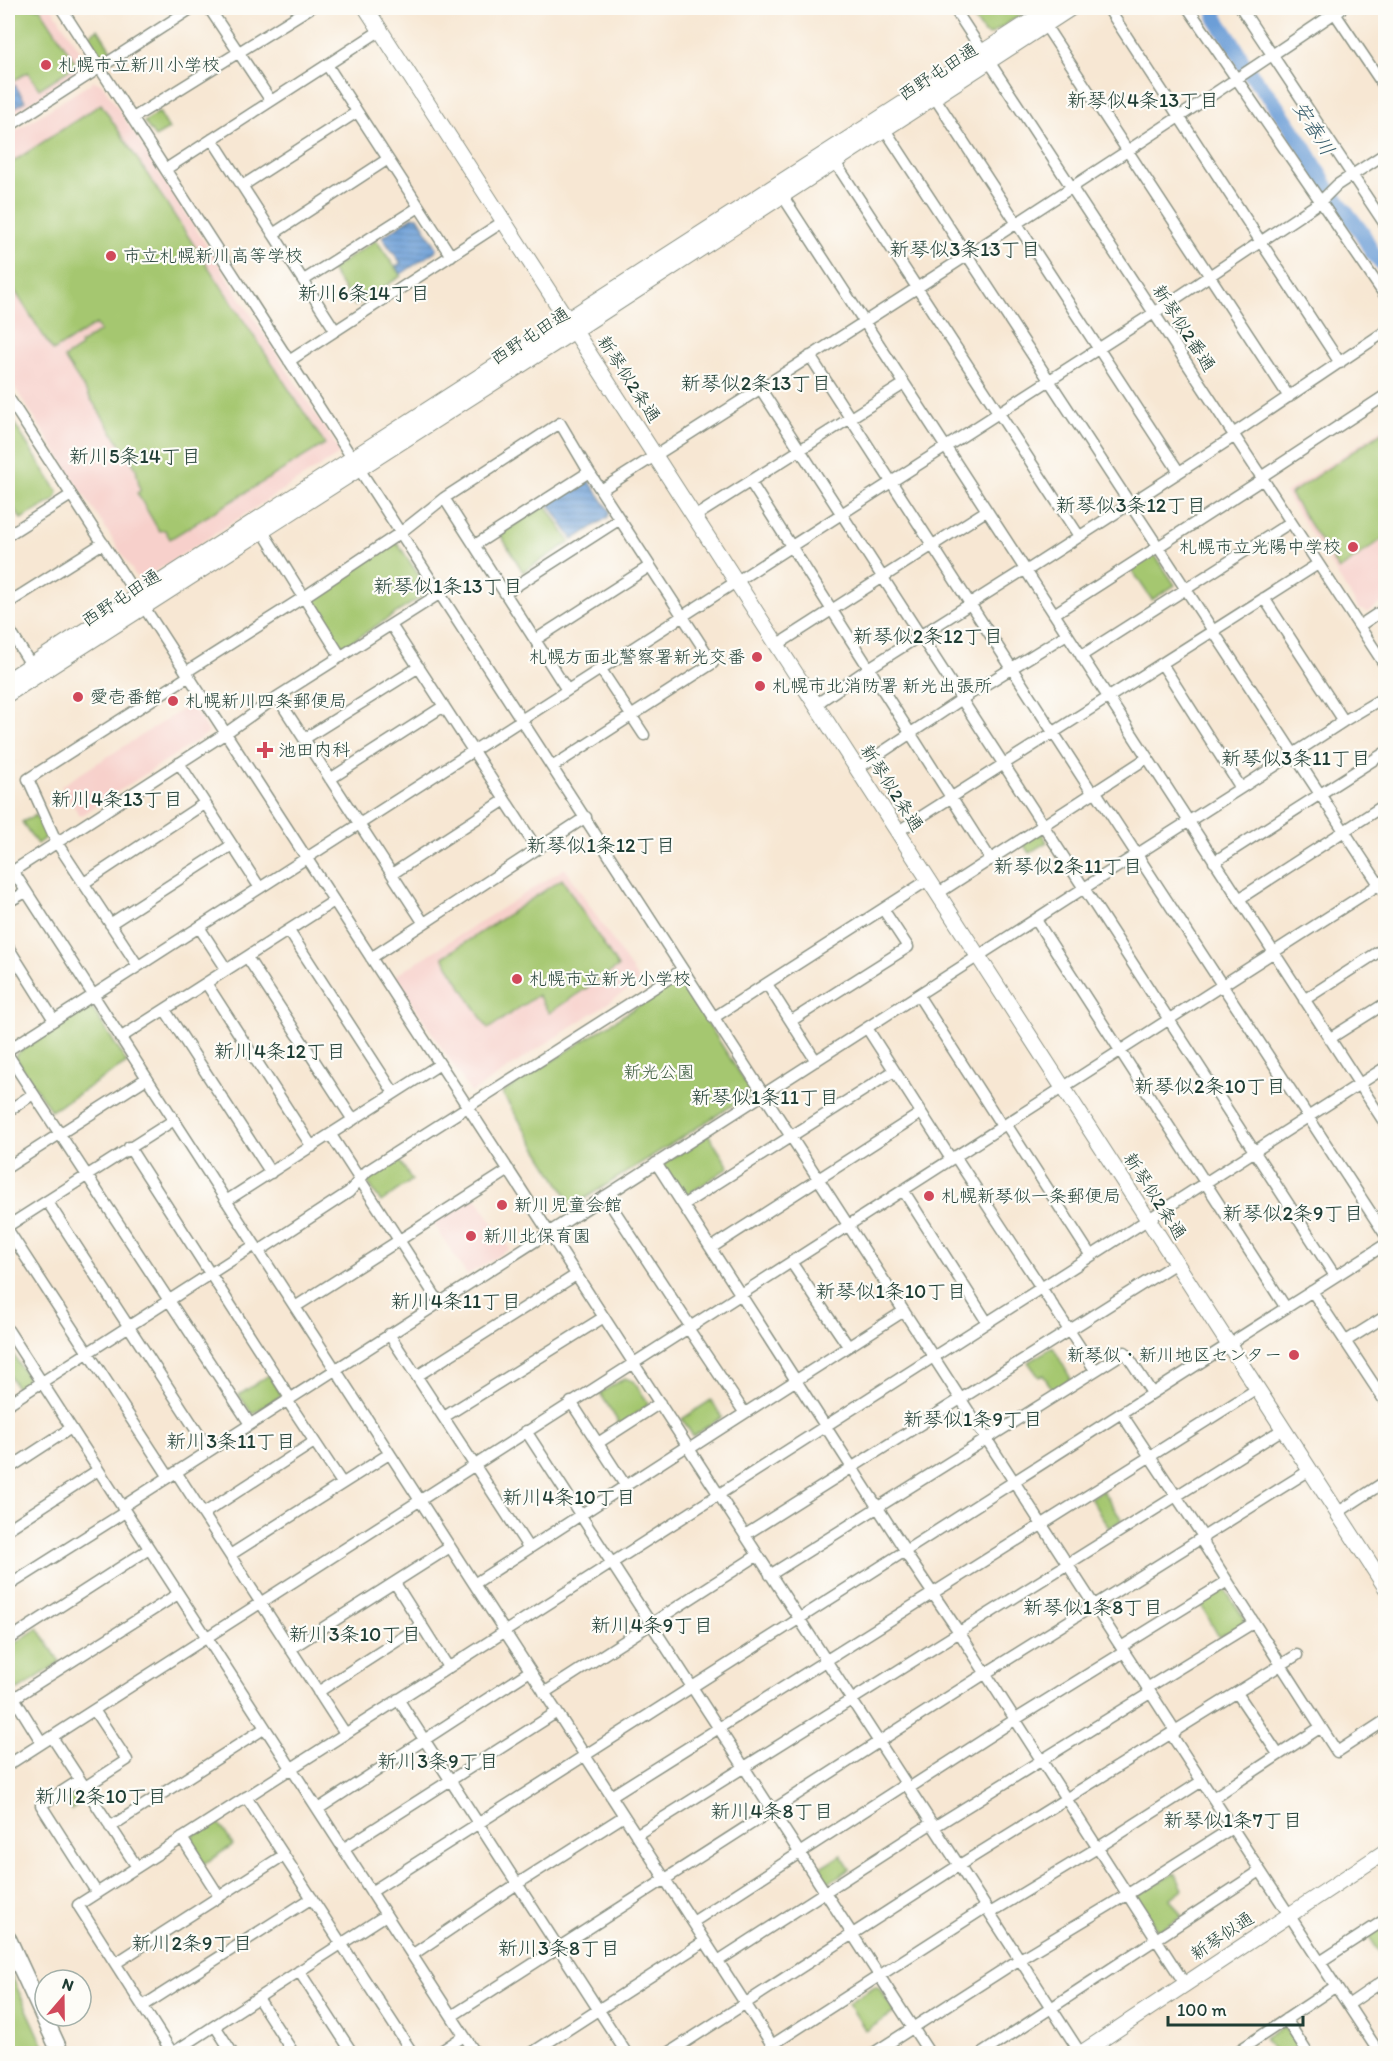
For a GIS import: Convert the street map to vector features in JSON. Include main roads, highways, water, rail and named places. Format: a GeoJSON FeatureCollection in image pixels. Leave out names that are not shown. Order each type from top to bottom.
{"type":"FeatureCollection","features":[{"type":"Feature","properties":{"kind":"main road"},"geometry":{"type":"LineString","coordinates":[[8,1939],[61,2054]]}},
{"type":"Feature","properties":{"kind":"water"},"geometry":{"type":"Polygon","coordinates":[[[15,85],[25,101],[8,112],[8,90],[15,85]]]}},
{"type":"Feature","properties":{"kind":"water"},"geometry":{"type":"Polygon","coordinates":[[[413,217],[418,217],[437,248],[401,274],[396,266],[401,263],[382,237],[413,217]]]}},
{"type":"Feature","properties":{"kind":"water"},"geometry":{"type":"Polygon","coordinates":[[[585,481],[589,481],[610,511],[608,517],[573,540],[549,504],[585,481]]]}},
{"type":"Feature","properties":{"kind":"waterway","name":"安春川"},"geometry":{"type":"LineString","coordinates":[[1214,8],[1216,19],[1236,49],[1244,66],[1272,100],[1304,147],[1327,188],[1362,233],[1372,252],[1386,267]]}},
{"type":"Feature","properties":{"kind":"waterway"},"geometry":{"type":"LineString","coordinates":[[8,2048],[10,2054]]}},
{"type":"Feature","properties":{"kind":"place","name":"札幌市立新川小学校"},"geometry":{"type":"Point","coordinates":[46,65]}},
{"type":"Feature","properties":{"kind":"place","name":"市立札幌新川高等学校"},"geometry":{"type":"Point","coordinates":[111,256]}},
{"type":"Feature","properties":{"kind":"place","name":"札幌市立光陽中学校"},"geometry":{"type":"Point","coordinates":[1353,547]}},
{"type":"Feature","properties":{"kind":"place","name":"札幌方面北警察署新光交番"},"geometry":{"type":"Point","coordinates":[757,657]}},
{"type":"Feature","properties":{"kind":"place","name":"札幌市北消防署 新光出張所"},"geometry":{"type":"Point","coordinates":[760,686]}},
{"type":"Feature","properties":{"kind":"place","name":"愛壱番館"},"geometry":{"type":"Point","coordinates":[78,697]}},
{"type":"Feature","properties":{"kind":"place","name":"札幌新川四条郵便局"},"geometry":{"type":"Point","coordinates":[173,701]}},
{"type":"Feature","properties":{"kind":"place","name":"池田内科"},"geometry":{"type":"Point","coordinates":[265,750]}},
{"type":"Feature","properties":{"kind":"place","name":"札幌市立新光小学校"},"geometry":{"type":"Point","coordinates":[517,979]}},
{"type":"Feature","properties":{"kind":"place","name":"札幌新琴似一条郵便局"},"geometry":{"type":"Point","coordinates":[929,1196]}},
{"type":"Feature","properties":{"kind":"place","name":"新川児童会館"},"geometry":{"type":"Point","coordinates":[502,1205]}},
{"type":"Feature","properties":{"kind":"place","name":"新川北保育園"},"geometry":{"type":"Point","coordinates":[471,1236]}},
{"type":"Feature","properties":{"kind":"place","name":"新琴似・新川地区センター"},"geometry":{"type":"Point","coordinates":[1294,1355]}},
{"type":"Feature","properties":{"kind":"district","name":"新琴似4条13丁目"},"geometry":{"type":"Point","coordinates":[1143,100]}},
{"type":"Feature","properties":{"kind":"district","name":"新琴似3条13丁目"},"geometry":{"type":"Point","coordinates":[965,249]}},
{"type":"Feature","properties":{"kind":"district","name":"新川6条14丁目"},"geometry":{"type":"Point","coordinates":[364,293]}},
{"type":"Feature","properties":{"kind":"district","name":"新琴似2条13丁目"},"geometry":{"type":"Point","coordinates":[756,383]}},
{"type":"Feature","properties":{"kind":"district","name":"新川5条14丁目"},"geometry":{"type":"Point","coordinates":[135,456]}},
{"type":"Feature","properties":{"kind":"district","name":"新琴似3条12丁目"},"geometry":{"type":"Point","coordinates":[1131,505]}},
{"type":"Feature","properties":{"kind":"district","name":"新琴似1条13丁目"},"geometry":{"type":"Point","coordinates":[448,586]}},
{"type":"Feature","properties":{"kind":"district","name":"新琴似2条12丁目"},"geometry":{"type":"Point","coordinates":[928,636]}},
{"type":"Feature","properties":{"kind":"district","name":"新琴似3条11丁目"},"geometry":{"type":"Point","coordinates":[1296,758]}},
{"type":"Feature","properties":{"kind":"district","name":"新川4条13丁目"},"geometry":{"type":"Point","coordinates":[117,799]}},
{"type":"Feature","properties":{"kind":"district","name":"新琴似1条12丁目"},"geometry":{"type":"Point","coordinates":[601,845]}},
{"type":"Feature","properties":{"kind":"district","name":"新琴似2条11丁目"},"geometry":{"type":"Point","coordinates":[1068,866]}},
{"type":"Feature","properties":{"kind":"district","name":"新川4条12丁目"},"geometry":{"type":"Point","coordinates":[280,1051]}},
{"type":"Feature","properties":{"kind":"district","name":"新琴似2条10丁目"},"geometry":{"type":"Point","coordinates":[1210,1086]}},
{"type":"Feature","properties":{"kind":"district","name":"新琴似1条11丁目"},"geometry":{"type":"Point","coordinates":[765,1097]}},
{"type":"Feature","properties":{"kind":"district","name":"新琴似2条9丁目"},"geometry":{"type":"Point","coordinates":[1293,1213]}},
{"type":"Feature","properties":{"kind":"district","name":"新琴似1条10丁目"},"geometry":{"type":"Point","coordinates":[891,1291]}},
{"type":"Feature","properties":{"kind":"district","name":"新川4条11丁目"},"geometry":{"type":"Point","coordinates":[456,1301]}},
{"type":"Feature","properties":{"kind":"district","name":"新琴似1条9丁目"},"geometry":{"type":"Point","coordinates":[973,1419]}},
{"type":"Feature","properties":{"kind":"district","name":"新川3条11丁目"},"geometry":{"type":"Point","coordinates":[231,1441]}},
{"type":"Feature","properties":{"kind":"district","name":"新川4条10丁目"},"geometry":{"type":"Point","coordinates":[569,1497]}},
{"type":"Feature","properties":{"kind":"district","name":"新琴似1条8丁目"},"geometry":{"type":"Point","coordinates":[1093,1607]}},
{"type":"Feature","properties":{"kind":"district","name":"新川4条9丁目"},"geometry":{"type":"Point","coordinates":[652,1625]}},
{"type":"Feature","properties":{"kind":"district","name":"新川3条10丁目"},"geometry":{"type":"Point","coordinates":[355,1634]}},
{"type":"Feature","properties":{"kind":"district","name":"新川3条9丁目"},"geometry":{"type":"Point","coordinates":[438,1761]}},
{"type":"Feature","properties":{"kind":"district","name":"新川2条10丁目"},"geometry":{"type":"Point","coordinates":[101,1796]}},
{"type":"Feature","properties":{"kind":"district","name":"新川4条8丁目"},"geometry":{"type":"Point","coordinates":[772,1811]}},
{"type":"Feature","properties":{"kind":"district","name":"新琴似1条7丁目"},"geometry":{"type":"Point","coordinates":[1233,1820]}},
{"type":"Feature","properties":{"kind":"district","name":"新川2条9丁目"},"geometry":{"type":"Point","coordinates":[192,1943]}},
{"type":"Feature","properties":{"kind":"district","name":"新川3条8丁目"},"geometry":{"type":"Point","coordinates":[559,1948]}},
{"type":"Feature","properties":{"kind":"park label","name":"新光公園"},"geometry":{"type":"Point","coordinates":[659,1072]}}]}
